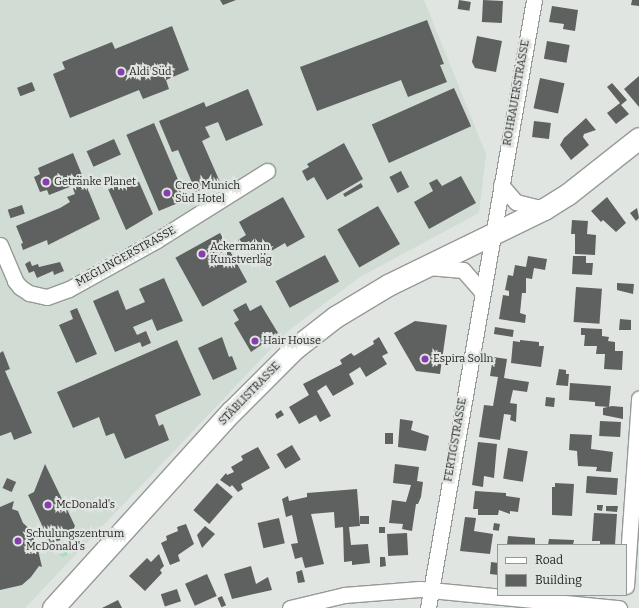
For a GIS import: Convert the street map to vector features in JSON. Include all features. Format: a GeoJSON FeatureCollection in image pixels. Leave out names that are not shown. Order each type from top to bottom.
{"type":"FeatureCollection","features":[{"type":"Feature","properties":{"kind":"main road","name":"STÄBLISTRASSE"},"geometry":{"type":"LineString","coordinates":[[53,608],[231,412],[294,349],[335,317],[421,267],[544,209],[568,194],[639,138]]}},
{"type":"Feature","properties":{"kind":"street","name":"ROHRAUERSTRASSE"},"geometry":{"type":"LineString","coordinates":[[491,235],[534,0]]}},
{"type":"Feature","properties":{"kind":"street","name":"MEGLINGERSTRASSE"},"geometry":{"type":"LineString","coordinates":[[0,245],[15,281],[20,288],[29,293],[47,297],[69,289],[157,240],[267,171]]}},
{"type":"Feature","properties":{"kind":"street"},"geometry":{"type":"LineString","coordinates":[[501,185],[516,202],[544,209]]}},
{"type":"Feature","properties":{"kind":"street","name":"FERTIGSTRASSE"},"geometry":{"type":"LineString","coordinates":[[428,608],[491,235]]}},
{"type":"Feature","properties":{"kind":"street"},"geometry":{"type":"LineString","coordinates":[[421,267],[463,270],[481,290]]}},
{"type":"Feature","properties":{"kind":"street"},"geometry":{"type":"LineString","coordinates":[[627,572],[639,398]]}},
{"type":"Feature","properties":{"kind":"street"},"geometry":{"type":"LineString","coordinates":[[290,608],[344,595],[384,590],[430,589],[497,596]]}},
{"type":"Feature","properties":{"kind":"street"},"geometry":{"type":"LineString","coordinates":[[500,596],[619,608]]}},
{"type":"Feature","properties":{"kind":"street"},"geometry":{"type":"LineString","coordinates":[[624,608],[625,596]]}},
{"type":"Feature","properties":{"kind":"shaded area"},"geometry":{"type":"Polygon","coordinates":[[[0,0],[424,0],[486,154],[479,213],[360,277],[288,331],[25,608],[0,608],[0,0]]]}},
{"type":"Feature","properties":{"kind":"green space"},"geometry":{"type":"Polygon","coordinates":[[[67,544],[72,547],[69,554],[63,557],[57,553],[61,545],[67,544]]]}},
{"type":"Feature","properties":{"kind":"building"},"geometry":{"type":"Polygon","coordinates":[[[220,0],[236,0],[223,5],[220,0]]]}},
{"type":"Feature","properties":{"kind":"building"},"geometry":{"type":"Polygon","coordinates":[[[459,0],[471,2],[469,11],[458,9],[459,0]]]}},
{"type":"Feature","properties":{"kind":"building"},"geometry":{"type":"Polygon","coordinates":[[[483,0],[503,1],[502,23],[482,22],[483,0]]]}},
{"type":"Feature","properties":{"kind":"building"},"geometry":{"type":"Polygon","coordinates":[[[632,0],[639,0],[639,6],[631,5],[632,0]]]}},
{"type":"Feature","properties":{"kind":"building"},"geometry":{"type":"Polygon","coordinates":[[[552,6],[578,10],[575,31],[563,29],[564,24],[549,22],[552,6]]]}},
{"type":"Feature","properties":{"kind":"building"},"geometry":{"type":"Polygon","coordinates":[[[427,20],[444,64],[440,65],[447,82],[408,97],[401,80],[317,111],[300,67],[427,20]]]}},
{"type":"Feature","properties":{"kind":"building","name":"Aldi Süd"},"geometry":{"type":"Polygon","coordinates":[[[172,26],[189,70],[166,80],[169,89],[143,99],[139,90],[70,118],[53,74],[65,69],[62,62],[112,42],[115,49],[172,26]]]}},
{"type":"Feature","properties":{"kind":"building"},"geometry":{"type":"Polygon","coordinates":[[[477,36],[502,41],[496,72],[475,68],[472,62],[477,36]]]}},
{"type":"Feature","properties":{"kind":"building"},"geometry":{"type":"Polygon","coordinates":[[[547,41],[570,45],[567,63],[544,59],[547,41]]]}},
{"type":"Feature","properties":{"kind":"building"},"geometry":{"type":"Polygon","coordinates":[[[639,76],[639,107],[624,89],[639,76]]]}},
{"type":"Feature","properties":{"kind":"building"},"geometry":{"type":"Polygon","coordinates":[[[540,78],[564,83],[558,114],[534,108],[540,78]]]}},
{"type":"Feature","properties":{"kind":"building"},"geometry":{"type":"Polygon","coordinates":[[[32,82],[35,90],[20,96],[17,88],[32,82]]]}},
{"type":"Feature","properties":{"kind":"building"},"geometry":{"type":"Polygon","coordinates":[[[612,83],[627,100],[621,105],[629,114],[616,124],[607,113],[620,103],[607,87],[612,83]]]}},
{"type":"Feature","properties":{"kind":"building"},"geometry":{"type":"Polygon","coordinates":[[[454,88],[471,126],[389,163],[372,125],[454,88]]]}},
{"type":"Feature","properties":{"kind":"building"},"geometry":{"type":"Polygon","coordinates":[[[248,89],[263,125],[226,141],[218,122],[205,127],[210,137],[202,141],[220,182],[196,192],[178,150],[172,152],[159,121],[204,102],[206,107],[248,89]]]}},
{"type":"Feature","properties":{"kind":"building"},"geometry":{"type":"Polygon","coordinates":[[[586,118],[596,130],[584,134],[583,137],[589,145],[571,160],[560,145],[564,138],[586,118]]]}},
{"type":"Feature","properties":{"kind":"building"},"geometry":{"type":"Polygon","coordinates":[[[534,121],[551,123],[549,139],[532,137],[534,121]]]}},
{"type":"Feature","properties":{"kind":"building"},"geometry":{"type":"Polygon","coordinates":[[[154,123],[186,199],[159,211],[126,135],[154,123]]]}},
{"type":"Feature","properties":{"kind":"building"},"geometry":{"type":"Polygon","coordinates":[[[114,139],[121,155],[94,167],[87,151],[114,139]]]}},
{"type":"Feature","properties":{"kind":"building"},"geometry":{"type":"Polygon","coordinates":[[[344,143],[363,179],[327,200],[314,177],[307,181],[302,171],[309,167],[307,164],[344,143]]]}},
{"type":"Feature","properties":{"kind":"building"},"geometry":{"type":"Polygon","coordinates":[[[73,153],[100,219],[48,245],[47,240],[23,250],[21,244],[23,243],[16,226],[60,208],[70,202],[67,197],[75,194],[72,186],[49,195],[47,190],[40,192],[34,177],[40,174],[38,168],[73,153]]]}},
{"type":"Feature","properties":{"kind":"building"},"geometry":{"type":"Polygon","coordinates":[[[401,171],[409,187],[398,193],[389,177],[401,171]]]}},
{"type":"Feature","properties":{"kind":"building"},"geometry":{"type":"Polygon","coordinates":[[[461,176],[476,203],[429,229],[414,202],[433,191],[429,183],[437,179],[442,186],[461,176]]]}},
{"type":"Feature","properties":{"kind":"building"},"geometry":{"type":"Polygon","coordinates":[[[129,180],[131,185],[139,182],[153,214],[126,230],[108,189],[129,180]]]}},
{"type":"Feature","properties":{"kind":"building"},"geometry":{"type":"Polygon","coordinates":[[[361,183],[363,187],[345,197],[343,194],[361,183]]]}},
{"type":"Feature","properties":{"kind":"building"},"geometry":{"type":"Polygon","coordinates":[[[283,197],[305,237],[287,247],[285,243],[259,258],[249,241],[241,245],[238,240],[246,235],[239,222],[283,197]]]}},
{"type":"Feature","properties":{"kind":"building"},"geometry":{"type":"Polygon","coordinates":[[[607,197],[626,223],[616,232],[603,220],[601,222],[591,211],[607,197]]]}},
{"type":"Feature","properties":{"kind":"building"},"geometry":{"type":"Polygon","coordinates":[[[22,205],[25,214],[11,218],[8,210],[22,205]]]}},
{"type":"Feature","properties":{"kind":"building"},"geometry":{"type":"Polygon","coordinates":[[[378,206],[400,244],[359,268],[337,229],[378,206]]]}},
{"type":"Feature","properties":{"kind":"building"},"geometry":{"type":"Polygon","coordinates":[[[637,208],[639,218],[636,221],[630,213],[637,208]]]}},
{"type":"Feature","properties":{"kind":"building"},"geometry":{"type":"Polygon","coordinates":[[[572,220],[588,221],[587,234],[596,235],[595,255],[575,254],[575,234],[571,234],[572,220]]]}},
{"type":"Feature","properties":{"kind":"building"},"geometry":{"type":"Polygon","coordinates":[[[220,233],[247,282],[203,307],[175,258],[220,233]]]}},
{"type":"Feature","properties":{"kind":"building"},"geometry":{"type":"Polygon","coordinates":[[[325,255],[339,281],[290,308],[276,281],[325,255]]]}},
{"type":"Feature","properties":{"kind":"building"},"geometry":{"type":"Polygon","coordinates":[[[528,256],[547,259],[545,270],[534,268],[532,279],[526,278],[526,293],[522,293],[520,313],[526,315],[525,323],[499,319],[503,295],[509,296],[509,291],[505,290],[508,275],[513,276],[515,265],[526,267],[528,256]]]}},
{"type":"Feature","properties":{"kind":"building"},"geometry":{"type":"Polygon","coordinates":[[[573,256],[586,256],[586,263],[593,263],[592,275],[572,274],[573,256]]]}},
{"type":"Feature","properties":{"kind":"building"},"geometry":{"type":"Polygon","coordinates":[[[30,261],[32,266],[38,264],[39,267],[60,262],[64,271],[54,275],[53,271],[37,278],[34,271],[29,273],[25,264],[30,261]]]}},
{"type":"Feature","properties":{"kind":"building"},"geometry":{"type":"Polygon","coordinates":[[[164,278],[183,321],[157,331],[152,319],[133,327],[137,335],[146,331],[151,343],[142,347],[140,342],[115,352],[93,301],[118,290],[126,310],[145,302],[139,289],[164,278]]]}},
{"type":"Feature","properties":{"kind":"building"},"geometry":{"type":"Polygon","coordinates":[[[617,283],[634,284],[633,294],[617,290],[617,283]]]}},
{"type":"Feature","properties":{"kind":"building"},"geometry":{"type":"Polygon","coordinates":[[[576,287],[602,289],[599,324],[574,322],[576,287]]]}},
{"type":"Feature","properties":{"kind":"building"},"geometry":{"type":"Polygon","coordinates":[[[246,303],[250,311],[261,305],[278,333],[251,352],[234,323],[239,320],[233,310],[246,303]]]}},
{"type":"Feature","properties":{"kind":"building"},"geometry":{"type":"Polygon","coordinates":[[[77,308],[97,354],[76,363],[59,325],[73,319],[70,311],[77,308]]]}},
{"type":"Feature","properties":{"kind":"building"},"geometry":{"type":"Polygon","coordinates":[[[620,319],[631,320],[631,330],[619,330],[620,319]]]}},
{"type":"Feature","properties":{"kind":"building","name":"Espira Solln"},"geometry":{"type":"Polygon","coordinates":[[[415,321],[447,325],[440,374],[416,371],[394,333],[415,321]]]}},
{"type":"Feature","properties":{"kind":"building"},"geometry":{"type":"Polygon","coordinates":[[[495,327],[514,330],[513,337],[494,334],[495,327]]]}},
{"type":"Feature","properties":{"kind":"building"},"geometry":{"type":"Polygon","coordinates":[[[581,328],[602,329],[602,336],[609,337],[608,341],[615,342],[615,351],[623,351],[622,370],[604,369],[605,354],[596,354],[597,346],[584,346],[585,335],[581,335],[581,328]]]}},
{"type":"Feature","properties":{"kind":"building"},"geometry":{"type":"Polygon","coordinates":[[[222,337],[229,357],[232,356],[237,369],[213,380],[198,348],[222,337]]]}},
{"type":"Feature","properties":{"kind":"building"},"geometry":{"type":"Polygon","coordinates":[[[379,337],[388,353],[382,356],[387,364],[366,377],[360,367],[349,374],[354,384],[333,396],[326,385],[317,391],[331,416],[320,422],[316,415],[299,424],[289,407],[309,395],[303,384],[342,364],[340,360],[351,353],[354,356],[374,344],[373,341],[379,337]]]}},
{"type":"Feature","properties":{"kind":"building"},"geometry":{"type":"Polygon","coordinates":[[[177,340],[201,395],[155,415],[159,426],[163,424],[169,440],[125,459],[114,433],[106,436],[99,417],[73,428],[57,392],[177,340]]]}},
{"type":"Feature","properties":{"kind":"building"},"geometry":{"type":"Polygon","coordinates":[[[520,340],[539,342],[539,346],[544,346],[541,367],[511,363],[513,341],[520,342],[520,340]]]}},
{"type":"Feature","properties":{"kind":"building"},"geometry":{"type":"Polygon","coordinates":[[[3,351],[10,369],[5,371],[32,433],[14,440],[11,432],[0,436],[0,353],[3,351]]]}},
{"type":"Feature","properties":{"kind":"building"},"geometry":{"type":"Polygon","coordinates":[[[493,357],[507,359],[504,378],[529,382],[527,392],[513,390],[510,403],[517,404],[516,422],[510,420],[511,415],[504,414],[500,440],[479,437],[484,405],[493,406],[498,377],[490,376],[493,357]]]}},
{"type":"Feature","properties":{"kind":"building"},"geometry":{"type":"Polygon","coordinates":[[[559,369],[566,370],[566,374],[569,374],[568,386],[556,385],[559,369]]]}},
{"type":"Feature","properties":{"kind":"building"},"geometry":{"type":"Polygon","coordinates":[[[570,383],[611,386],[609,407],[595,406],[595,402],[569,400],[570,383]]]}},
{"type":"Feature","properties":{"kind":"building"},"geometry":{"type":"Polygon","coordinates":[[[546,397],[555,398],[554,407],[545,406],[546,397]]]}},
{"type":"Feature","properties":{"kind":"building"},"geometry":{"type":"Polygon","coordinates":[[[612,406],[623,407],[623,419],[603,415],[603,408],[612,406]]]}},
{"type":"Feature","properties":{"kind":"building"},"geometry":{"type":"Polygon","coordinates":[[[281,410],[284,415],[277,419],[275,414],[281,410]]]}},
{"type":"Feature","properties":{"kind":"building"},"geometry":{"type":"Polygon","coordinates":[[[400,419],[413,421],[411,430],[429,436],[426,451],[398,447],[400,419]]]}},
{"type":"Feature","properties":{"kind":"building"},"geometry":{"type":"Polygon","coordinates":[[[600,421],[621,422],[620,437],[599,436],[600,421]]]}},
{"type":"Feature","properties":{"kind":"building"},"geometry":{"type":"Polygon","coordinates":[[[385,433],[393,433],[393,444],[385,444],[385,433]]]}},
{"type":"Feature","properties":{"kind":"building"},"geometry":{"type":"Polygon","coordinates":[[[570,434],[592,435],[591,449],[613,452],[611,472],[596,471],[597,467],[578,466],[577,451],[569,450],[570,434]]]}},
{"type":"Feature","properties":{"kind":"building"},"geometry":{"type":"Polygon","coordinates":[[[478,442],[497,444],[494,478],[484,476],[483,487],[472,485],[478,442]]]}},
{"type":"Feature","properties":{"kind":"building"},"geometry":{"type":"Polygon","coordinates":[[[292,445],[301,460],[285,469],[277,454],[292,445]]]}},
{"type":"Feature","properties":{"kind":"building"},"geometry":{"type":"Polygon","coordinates":[[[258,447],[270,468],[241,484],[243,489],[238,492],[232,485],[230,487],[220,480],[226,473],[227,475],[234,472],[231,467],[243,460],[241,456],[258,447]]]}},
{"type":"Feature","properties":{"kind":"building"},"geometry":{"type":"Polygon","coordinates":[[[508,448],[528,451],[523,482],[503,479],[508,448]]]}},
{"type":"Feature","properties":{"kind":"building","name":"McDonald's"},"geometry":{"type":"Polygon","coordinates":[[[45,464],[75,526],[69,538],[57,541],[53,549],[28,495],[34,492],[45,464]]]}},
{"type":"Feature","properties":{"kind":"building"},"geometry":{"type":"Polygon","coordinates":[[[395,464],[419,467],[417,481],[423,482],[421,497],[418,504],[416,504],[412,531],[402,529],[403,524],[389,523],[392,500],[406,502],[411,485],[393,483],[395,464]]]}},
{"type":"Feature","properties":{"kind":"building"},"geometry":{"type":"Polygon","coordinates":[[[587,476],[618,478],[617,495],[586,493],[587,476]]]}},
{"type":"Feature","properties":{"kind":"building"},"geometry":{"type":"Polygon","coordinates":[[[7,478],[16,482],[12,492],[3,488],[7,478]]]}},
{"type":"Feature","properties":{"kind":"building"},"geometry":{"type":"Polygon","coordinates":[[[217,483],[233,497],[209,524],[193,510],[217,483]]]}},
{"type":"Feature","properties":{"kind":"building"},"geometry":{"type":"Polygon","coordinates":[[[555,483],[574,484],[572,516],[552,515],[552,487],[555,487],[555,483]]]}},
{"type":"Feature","properties":{"kind":"building"},"geometry":{"type":"Polygon","coordinates":[[[357,489],[360,526],[349,527],[351,545],[368,544],[370,563],[352,565],[352,561],[344,562],[343,527],[335,528],[334,512],[311,514],[324,564],[305,568],[302,557],[295,559],[291,544],[298,543],[292,515],[286,517],[282,499],[288,496],[289,501],[307,497],[307,493],[357,489]]]}},
{"type":"Feature","properties":{"kind":"building"},"geometry":{"type":"Polygon","coordinates":[[[475,491],[506,493],[506,496],[520,498],[518,512],[510,511],[510,514],[499,510],[498,515],[478,515],[478,509],[473,509],[475,491]]]}},
{"type":"Feature","properties":{"kind":"building","name":"Schulungszentrum McDonald's"},"geometry":{"type":"Polygon","coordinates":[[[14,501],[12,509],[18,511],[23,523],[34,533],[42,567],[39,566],[31,577],[22,585],[0,590],[0,507],[14,501]]]}},
{"type":"Feature","properties":{"kind":"building"},"geometry":{"type":"Polygon","coordinates":[[[597,505],[603,505],[602,511],[597,510],[597,505]]]}},
{"type":"Feature","properties":{"kind":"building"},"geometry":{"type":"Polygon","coordinates":[[[606,506],[618,506],[617,512],[606,511],[606,506]]]}},
{"type":"Feature","properties":{"kind":"building"},"geometry":{"type":"Polygon","coordinates":[[[594,513],[617,514],[615,544],[600,544],[600,541],[592,541],[594,513]]]}},
{"type":"Feature","properties":{"kind":"building"},"geometry":{"type":"Polygon","coordinates":[[[360,516],[369,516],[369,524],[360,524],[360,516]]]}},
{"type":"Feature","properties":{"kind":"building"},"geometry":{"type":"Polygon","coordinates":[[[465,517],[476,518],[474,531],[493,534],[490,554],[460,551],[465,517]]]}},
{"type":"Feature","properties":{"kind":"building"},"geometry":{"type":"Polygon","coordinates":[[[279,518],[285,543],[263,548],[258,523],[279,518]]]}},
{"type":"Feature","properties":{"kind":"building"},"geometry":{"type":"Polygon","coordinates":[[[494,523],[500,524],[499,531],[493,530],[494,523]]]}},
{"type":"Feature","properties":{"kind":"building"},"geometry":{"type":"Polygon","coordinates":[[[186,524],[194,544],[178,555],[180,561],[170,565],[161,543],[167,540],[166,536],[178,531],[177,527],[186,524]]]}},
{"type":"Feature","properties":{"kind":"building"},"geometry":{"type":"Polygon","coordinates":[[[205,526],[215,534],[202,548],[197,535],[205,526]]]}},
{"type":"Feature","properties":{"kind":"building"},"geometry":{"type":"Polygon","coordinates":[[[379,527],[385,527],[385,533],[379,533],[379,527]]]}},
{"type":"Feature","properties":{"kind":"building"},"geometry":{"type":"Polygon","coordinates":[[[407,533],[408,555],[388,556],[387,534],[407,533]]]}},
{"type":"Feature","properties":{"kind":"building"},"geometry":{"type":"Polygon","coordinates":[[[508,536],[535,538],[535,544],[507,544],[508,536]]]}},
{"type":"Feature","properties":{"kind":"building"},"geometry":{"type":"Polygon","coordinates":[[[549,539],[574,540],[573,544],[548,544],[549,539]]]}},
{"type":"Feature","properties":{"kind":"building"},"geometry":{"type":"Polygon","coordinates":[[[159,554],[164,566],[160,570],[162,573],[145,591],[129,576],[147,558],[151,562],[159,554]]]}},
{"type":"Feature","properties":{"kind":"building"},"geometry":{"type":"Polygon","coordinates":[[[380,557],[385,557],[386,566],[380,567],[380,557]]]}},
{"type":"Feature","properties":{"kind":"building"},"geometry":{"type":"Polygon","coordinates":[[[491,562],[497,563],[497,575],[490,574],[491,562]]]}},
{"type":"Feature","properties":{"kind":"building"},"geometry":{"type":"Polygon","coordinates":[[[251,566],[256,584],[268,577],[272,590],[232,599],[224,574],[251,566]]]}},
{"type":"Feature","properties":{"kind":"building"},"geometry":{"type":"Polygon","coordinates":[[[302,570],[305,582],[298,583],[296,572],[302,570]]]}},
{"type":"Feature","properties":{"kind":"building"},"geometry":{"type":"Polygon","coordinates":[[[207,574],[217,596],[195,606],[185,584],[207,574]]]}},
{"type":"Feature","properties":{"kind":"building"},"geometry":{"type":"Polygon","coordinates":[[[177,589],[181,601],[165,607],[161,594],[177,589]]]}},
{"type":"Feature","properties":{"kind":"building"},"geometry":{"type":"Polygon","coordinates":[[[222,596],[226,605],[221,607],[217,598],[222,596]]]}},
{"type":"Feature","properties":{"kind":"building"},"geometry":{"type":"Polygon","coordinates":[[[118,600],[122,608],[102,608],[118,600]]]}},
{"type":"Feature","properties":{"kind":"place","name":"Aldi Süd"},"geometry":{"type":"Point","coordinates":[121,72]}},
{"type":"Feature","properties":{"kind":"place","name":"Getränke Planet"},"geometry":{"type":"Point","coordinates":[46,182]}},
{"type":"Feature","properties":{"kind":"place","name":"Creo Munich Süd Hotel"},"geometry":{"type":"Point","coordinates":[167,193]}},
{"type":"Feature","properties":{"kind":"place","name":"Ackermann Kunstverlag"},"geometry":{"type":"Point","coordinates":[202,254]}},
{"type":"Feature","properties":{"kind":"place","name":"Hair House"},"geometry":{"type":"Point","coordinates":[255,341]}},
{"type":"Feature","properties":{"kind":"place","name":"Espira Solln"},"geometry":{"type":"Point","coordinates":[425,359]}},
{"type":"Feature","properties":{"kind":"place","name":"McDonald's"},"geometry":{"type":"Point","coordinates":[48,505]}},
{"type":"Feature","properties":{"kind":"place","name":"Schulungszentrum McDonald's"},"geometry":{"type":"Point","coordinates":[18,541]}}]}
